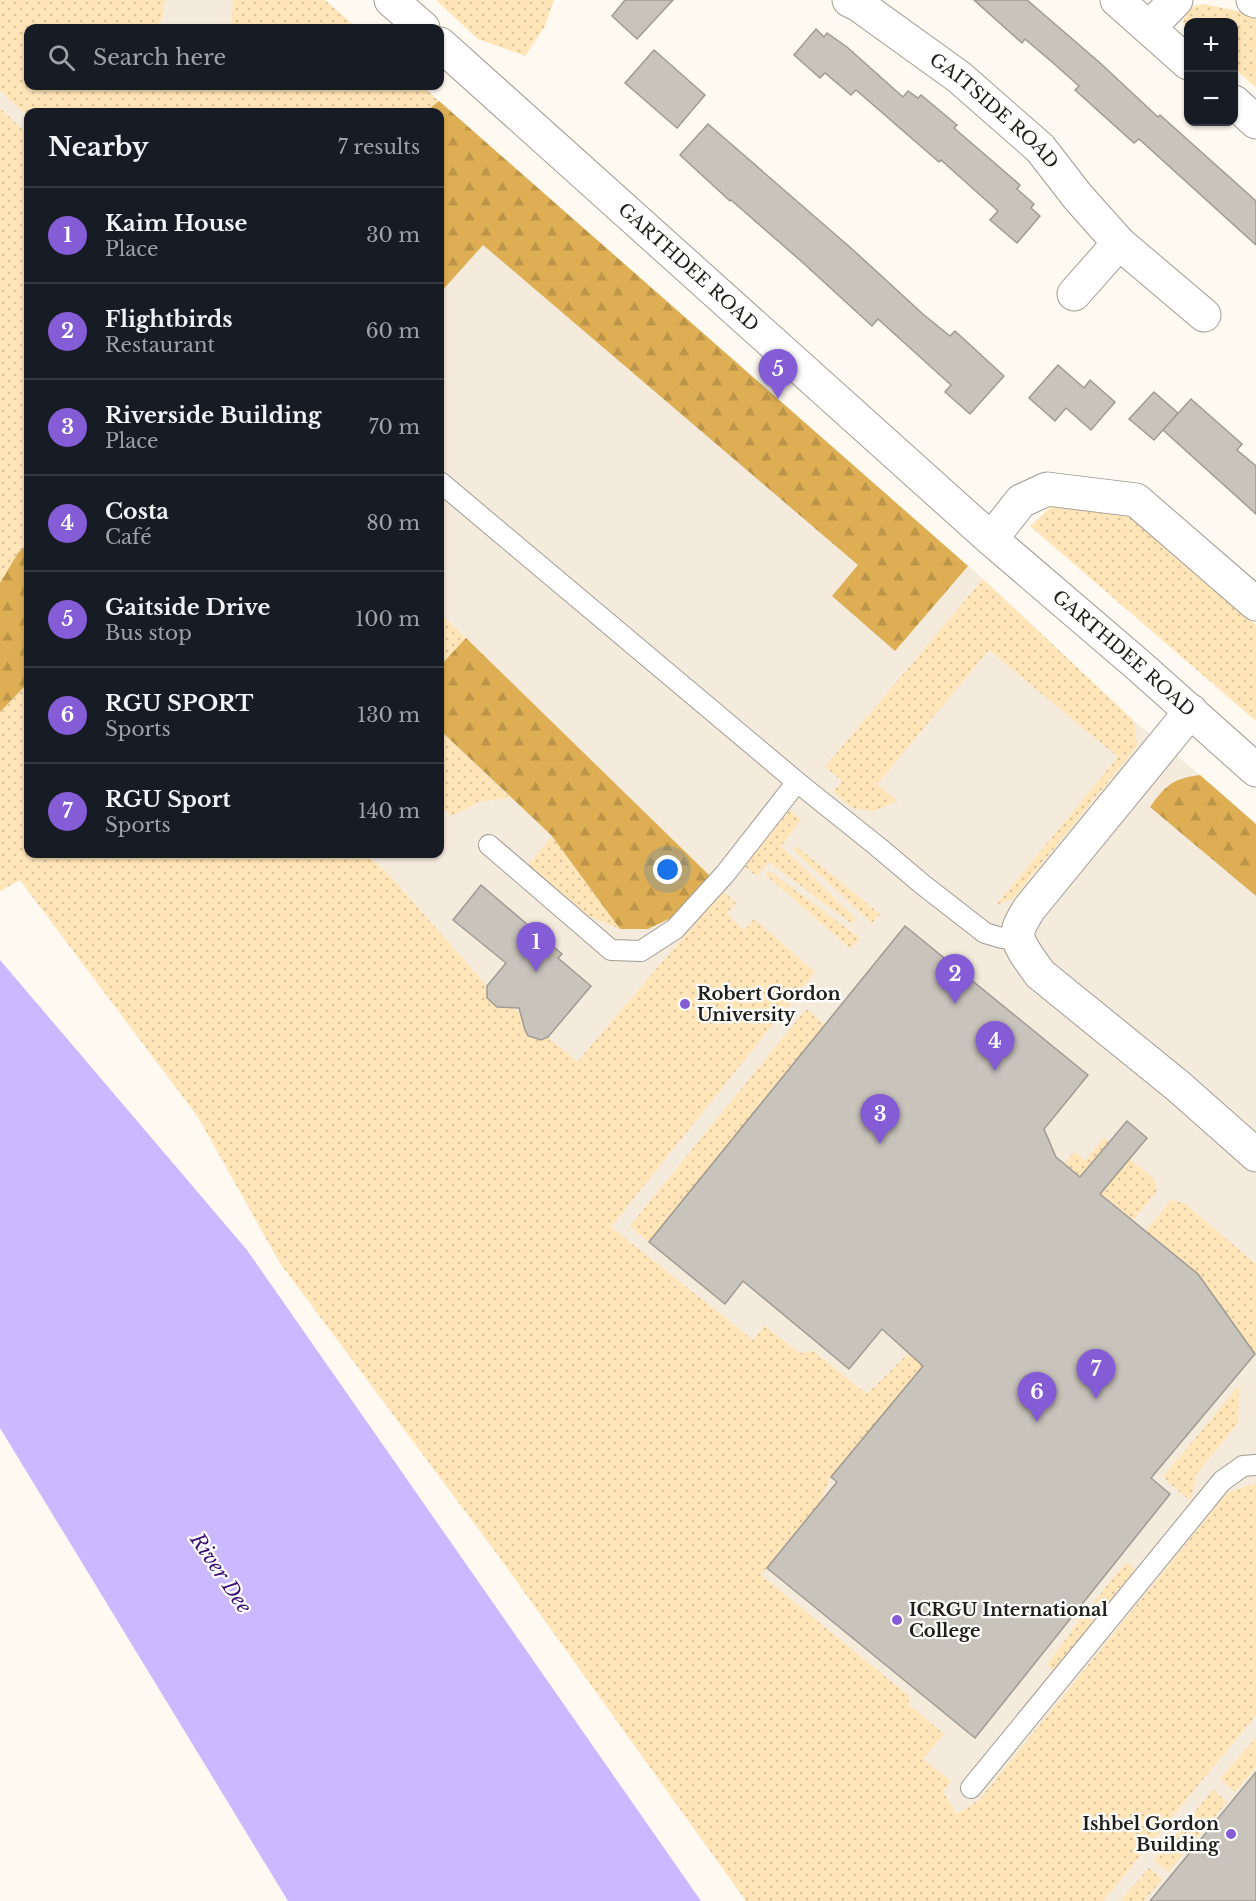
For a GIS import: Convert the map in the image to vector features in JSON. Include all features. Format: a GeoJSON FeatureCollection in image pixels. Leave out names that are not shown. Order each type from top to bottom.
{"type":"FeatureCollection","features":[{"type":"Feature","properties":{"kind":"street"},"geometry":{"type":"LineString","coordinates":[[391,0],[418,24]]}},
{"type":"Feature","properties":{"kind":"street","name":"GAITSIDE ROAD"},"geometry":{"type":"LineString","coordinates":[[849,0],[959,77],[1040,148],[1078,197],[1119,243],[1204,315]]}},
{"type":"Feature","properties":{"kind":"street"},"geometry":{"type":"LineString","coordinates":[[1117,0],[1184,59]]}},
{"type":"Feature","properties":{"kind":"street"},"geometry":{"type":"LineString","coordinates":[[1149,28],[1176,0]]}},
{"type":"Feature","properties":{"kind":"street","name":"GARTHDEE ROAD"},"geometry":{"type":"LineString","coordinates":[[444,48],[992,539],[1256,770]]}},
{"type":"Feature","properties":{"kind":"street"},"geometry":{"type":"LineString","coordinates":[[1238,106],[1256,122]]}},
{"type":"Feature","properties":{"kind":"street"},"geometry":{"type":"LineString","coordinates":[[1074,294],[1119,243]]}},
{"type":"Feature","properties":{"kind":"street"},"geometry":{"type":"LineString","coordinates":[[992,539],[1021,501],[1047,489],[1136,500],[1256,604]]}},
{"type":"Feature","properties":{"kind":"street"},"geometry":{"type":"LineString","coordinates":[[1191,711],[1029,909],[1021,922],[1018,936],[1026,955],[1040,974],[1178,1086],[1256,1155]]}},
{"type":"Feature","properties":{"kind":"lane"},"geometry":{"type":"LineString","coordinates":[[444,485],[797,782],[985,933],[1002,938],[1018,936]]}},
{"type":"Feature","properties":{"kind":"lane"},"geometry":{"type":"LineString","coordinates":[[489,845],[611,950],[640,951],[675,929],[725,874],[797,782]]}},
{"type":"Feature","properties":{"kind":"lane"},"geometry":{"type":"LineString","coordinates":[[971,1788],[1222,1481],[1243,1466],[1256,1465]]}},
{"type":"Feature","properties":{"kind":"shaded area","name":"Robert Gordon University"},"geometry":{"type":"Polygon","coordinates":[[[0,0],[325,0],[352,24],[24,24],[24,90],[427,90],[983,579],[1134,721],[1256,824],[1256,1901],[746,1901],[500,1558],[280,1263],[198,1117],[20,880],[0,891],[0,0]]]}},
{"type":"Feature","properties":{"kind":"shaded area"},"geometry":{"type":"Polygon","coordinates":[[[0,0],[165,0],[159,24],[24,24],[24,90],[427,90],[439,101],[430,108],[24,108],[24,113],[0,90],[0,0]]]}},
{"type":"Feature","properties":{"kind":"shaded area"},"geometry":{"type":"Polygon","coordinates":[[[233,0],[325,0],[352,24],[231,24],[233,0]]]}},
{"type":"Feature","properties":{"kind":"shaded area"},"geometry":{"type":"Polygon","coordinates":[[[436,0],[554,0],[545,26],[525,56],[478,39],[436,0]]]}},
{"type":"Feature","properties":{"kind":"shaded area"},"geometry":{"type":"Polygon","coordinates":[[[1204,4],[1256,15],[1256,88],[1238,72],[1238,18],[1184,18],[1190,7],[1204,4]]]}},
{"type":"Feature","properties":{"kind":"shaded area"},"geometry":{"type":"Polygon","coordinates":[[[0,108],[24,131],[24,547],[0,583],[0,108]]]}},
{"type":"Feature","properties":{"kind":"shaded area"},"geometry":{"type":"Polygon","coordinates":[[[1053,505],[1134,512],[1256,625],[1256,721],[1030,526],[1053,505]]]}},
{"type":"Feature","properties":{"kind":"shaded area"},"geometry":{"type":"Polygon","coordinates":[[[983,579],[1134,721],[1137,746],[1014,898],[996,905],[1118,757],[989,650],[877,784],[897,801],[874,811],[852,808],[833,792],[842,781],[825,767],[983,579]]]}},
{"type":"Feature","properties":{"kind":"shaded area"},"geometry":{"type":"Polygon","coordinates":[[[444,617],[466,638],[444,662],[444,617]]]}},
{"type":"Feature","properties":{"kind":"shaded area"},"geometry":{"type":"Polygon","coordinates":[[[24,687],[24,858],[370,858],[390,876],[487,986],[487,997],[491,1003],[509,1005],[524,1017],[523,1024],[528,1036],[541,1040],[548,1037],[577,1062],[723,891],[736,903],[727,914],[744,930],[754,919],[815,972],[611,1227],[753,1340],[765,1326],[799,1353],[813,1351],[867,1394],[909,1353],[923,1366],[831,1477],[820,1503],[761,1575],[909,1696],[909,1705],[944,1734],[923,1759],[951,1781],[943,1792],[957,1814],[979,1800],[1227,1493],[1256,1483],[1256,1715],[1103,1901],[746,1901],[500,1558],[280,1263],[198,1117],[20,880],[0,891],[0,712],[24,687]]]}},
{"type":"Feature","properties":{"kind":"shaded area"},"geometry":{"type":"Polygon","coordinates":[[[444,734],[510,798],[482,801],[451,816],[444,809],[444,734]]]}},
{"type":"Feature","properties":{"kind":"shaded area"},"geometry":{"type":"Polygon","coordinates":[[[790,810],[801,820],[781,846],[856,919],[852,924],[769,862],[756,876],[743,866],[790,810]]]}},
{"type":"Feature","properties":{"kind":"shaded area"},"geometry":{"type":"Polygon","coordinates":[[[552,836],[620,929],[586,915],[528,865],[552,836]]]}},
{"type":"Feature","properties":{"kind":"shaded area"},"geometry":{"type":"Polygon","coordinates":[[[796,846],[880,914],[872,923],[793,850],[796,846]]]}},
{"type":"Feature","properties":{"kind":"shaded area"},"geometry":{"type":"Polygon","coordinates":[[[769,871],[860,938],[851,949],[766,875],[769,871]]]}},
{"type":"Feature","properties":{"kind":"shaded area"},"geometry":{"type":"Polygon","coordinates":[[[806,1009],[825,1025],[649,1242],[630,1226],[806,1009]]]}},
{"type":"Feature","properties":{"kind":"shaded area"},"geometry":{"type":"Polygon","coordinates":[[[1104,1138],[1154,1179],[1157,1191],[1133,1220],[1064,1164],[1074,1152],[1085,1161],[1104,1138]]]}},
{"type":"Feature","properties":{"kind":"shaded area"},"geometry":{"type":"Polygon","coordinates":[[[1171,1200],[1184,1203],[1256,1264],[1255,1354],[1198,1274],[1146,1231],[1171,1200]]]}},
{"type":"Feature","properties":{"kind":"shaded area"},"geometry":{"type":"Polygon","coordinates":[[[1239,1385],[1238,1423],[1197,1473],[1190,1501],[1163,1477],[1239,1385]]]}},
{"type":"Feature","properties":{"kind":"shaded area"},"geometry":{"type":"Polygon","coordinates":[[[1126,1562],[1135,1569],[1054,1670],[1047,1665],[1081,1618],[1126,1562]]]}},
{"type":"Feature","properties":{"kind":"shaded area"},"geometry":{"type":"Polygon","coordinates":[[[1256,1737],[1256,1767],[1235,1792],[1220,1779],[1256,1737]]]}},
{"type":"Feature","properties":{"kind":"shaded area"},"geometry":{"type":"Polygon","coordinates":[[[1213,1790],[1227,1802],[1168,1872],[1154,1860],[1213,1790]]]}},
{"type":"Feature","properties":{"kind":"shaded area"},"geometry":{"type":"Polygon","coordinates":[[[1149,1868],[1162,1879],[1144,1901],[1120,1901],[1149,1868]]]}},
{"type":"Feature","properties":{"kind":"green space"},"geometry":{"type":"Polygon","coordinates":[[[439,101],[968,566],[895,651],[832,596],[858,565],[483,245],[444,289],[444,108],[430,108],[439,101]]]}},
{"type":"Feature","properties":{"kind":"green space"},"geometry":{"type":"Polygon","coordinates":[[[24,547],[24,687],[0,712],[0,583],[24,547]]]}},
{"type":"Feature","properties":{"kind":"green space"},"geometry":{"type":"Polygon","coordinates":[[[466,638],[711,877],[677,915],[648,929],[620,929],[552,836],[444,734],[444,662],[466,638]]]}},
{"type":"Feature","properties":{"kind":"green space"},"geometry":{"type":"Polygon","coordinates":[[[1200,775],[1256,824],[1256,896],[1150,807],[1170,784],[1200,775]]]}},
{"type":"Feature","properties":{"kind":"water","name":"River Dee"},"geometry":{"type":"Polygon","coordinates":[[[0,960],[247,1250],[701,1901],[288,1901],[0,1428],[0,960]]]}},
{"type":"Feature","properties":{"kind":"building"},"geometry":{"type":"Polygon","coordinates":[[[625,0],[673,0],[637,39],[612,16],[625,0]]]}},
{"type":"Feature","properties":{"kind":"building"},"geometry":{"type":"Polygon","coordinates":[[[974,0],[1027,0],[1099,62],[1158,117],[1160,115],[1256,201],[1256,245],[1139,139],[1134,143],[1075,90],[1079,86],[1052,62],[1025,39],[1022,43],[974,0]]]}},
{"type":"Feature","properties":{"kind":"building"},"geometry":{"type":"Polygon","coordinates":[[[816,29],[824,37],[827,33],[847,47],[903,97],[908,91],[918,98],[921,95],[957,125],[954,128],[1020,185],[1017,189],[1034,204],[1031,208],[1040,216],[1017,243],[990,220],[998,211],[941,160],[939,162],[856,90],[851,95],[825,73],[820,78],[794,55],[816,29]]]}},
{"type":"Feature","properties":{"kind":"building"},"geometry":{"type":"Polygon","coordinates":[[[654,50],[705,95],[677,128],[625,83],[654,50]]]}},
{"type":"Feature","properties":{"kind":"building"},"geometry":{"type":"Polygon","coordinates":[[[708,124],[924,315],[950,336],[955,331],[1004,376],[970,414],[945,392],[951,385],[878,319],[872,326],[680,155],[708,124]]]}},
{"type":"Feature","properties":{"kind":"building"},"geometry":{"type":"Polygon","coordinates":[[[1058,365],[1084,388],[1090,380],[1115,402],[1091,430],[1066,408],[1055,421],[1029,398],[1058,365]]]}},
{"type":"Feature","properties":{"kind":"building"},"geometry":{"type":"Polygon","coordinates":[[[1154,392],[1178,413],[1154,440],[1129,419],[1154,392]]]}},
{"type":"Feature","properties":{"kind":"building"},"geometry":{"type":"Polygon","coordinates":[[[1191,399],[1242,444],[1237,450],[1256,466],[1256,514],[1163,430],[1191,399]]]}},
{"type":"Feature","properties":{"kind":"building"},"geometry":{"type":"Polygon","coordinates":[[[481,885],[562,954],[558,958],[591,986],[548,1037],[541,1040],[528,1036],[519,1008],[497,1007],[487,998],[487,986],[506,963],[453,920],[481,885]]]}},
{"type":"Feature","properties":{"kind":"building"},"geometry":{"type":"Polygon","coordinates":[[[905,926],[1088,1075],[1044,1129],[1056,1157],[1080,1177],[1127,1121],[1147,1138],[1100,1194],[1198,1274],[1255,1354],[1151,1478],[1170,1494],[975,1738],[767,1568],[837,1482],[831,1477],[923,1366],[882,1329],[849,1369],[743,1281],[725,1304],[649,1242],[905,926]]]}},
{"type":"Feature","properties":{"kind":"building","name":"Ishbel Gordon Building"},"geometry":{"type":"Polygon","coordinates":[[[1256,1772],[1256,1901],[1150,1901],[1256,1772]]]}},
{"type":"Feature","properties":{"kind":"place","name":"Gaitside Drive"},"geometry":{"type":"Point","coordinates":[778,399]}},
{"type":"Feature","properties":{"kind":"place","name":"Kaim House"},"geometry":{"type":"Point","coordinates":[536,972]}},
{"type":"Feature","properties":{"kind":"place","name":"Robert Gordon University"},"geometry":{"type":"Point","coordinates":[685,1004]}},
{"type":"Feature","properties":{"kind":"place","name":"Flightbirds"},"geometry":{"type":"Point","coordinates":[955,1004]}},
{"type":"Feature","properties":{"kind":"place","name":"Costa"},"geometry":{"type":"Point","coordinates":[995,1071]}},
{"type":"Feature","properties":{"kind":"place","name":"Riverside Building"},"geometry":{"type":"Point","coordinates":[880,1144]}},
{"type":"Feature","properties":{"kind":"place","name":"RGU Sport"},"geometry":{"type":"Point","coordinates":[1096,1399]}},
{"type":"Feature","properties":{"kind":"place","name":"RGU SPORT"},"geometry":{"type":"Point","coordinates":[1037,1422]}},
{"type":"Feature","properties":{"kind":"place","name":"ICRGU International College"},"geometry":{"type":"Point","coordinates":[897,1620]}},
{"type":"Feature","properties":{"kind":"place","name":"Ishbel Gordon Building"},"geometry":{"type":"Point","coordinates":[1231,1834]}}]}
